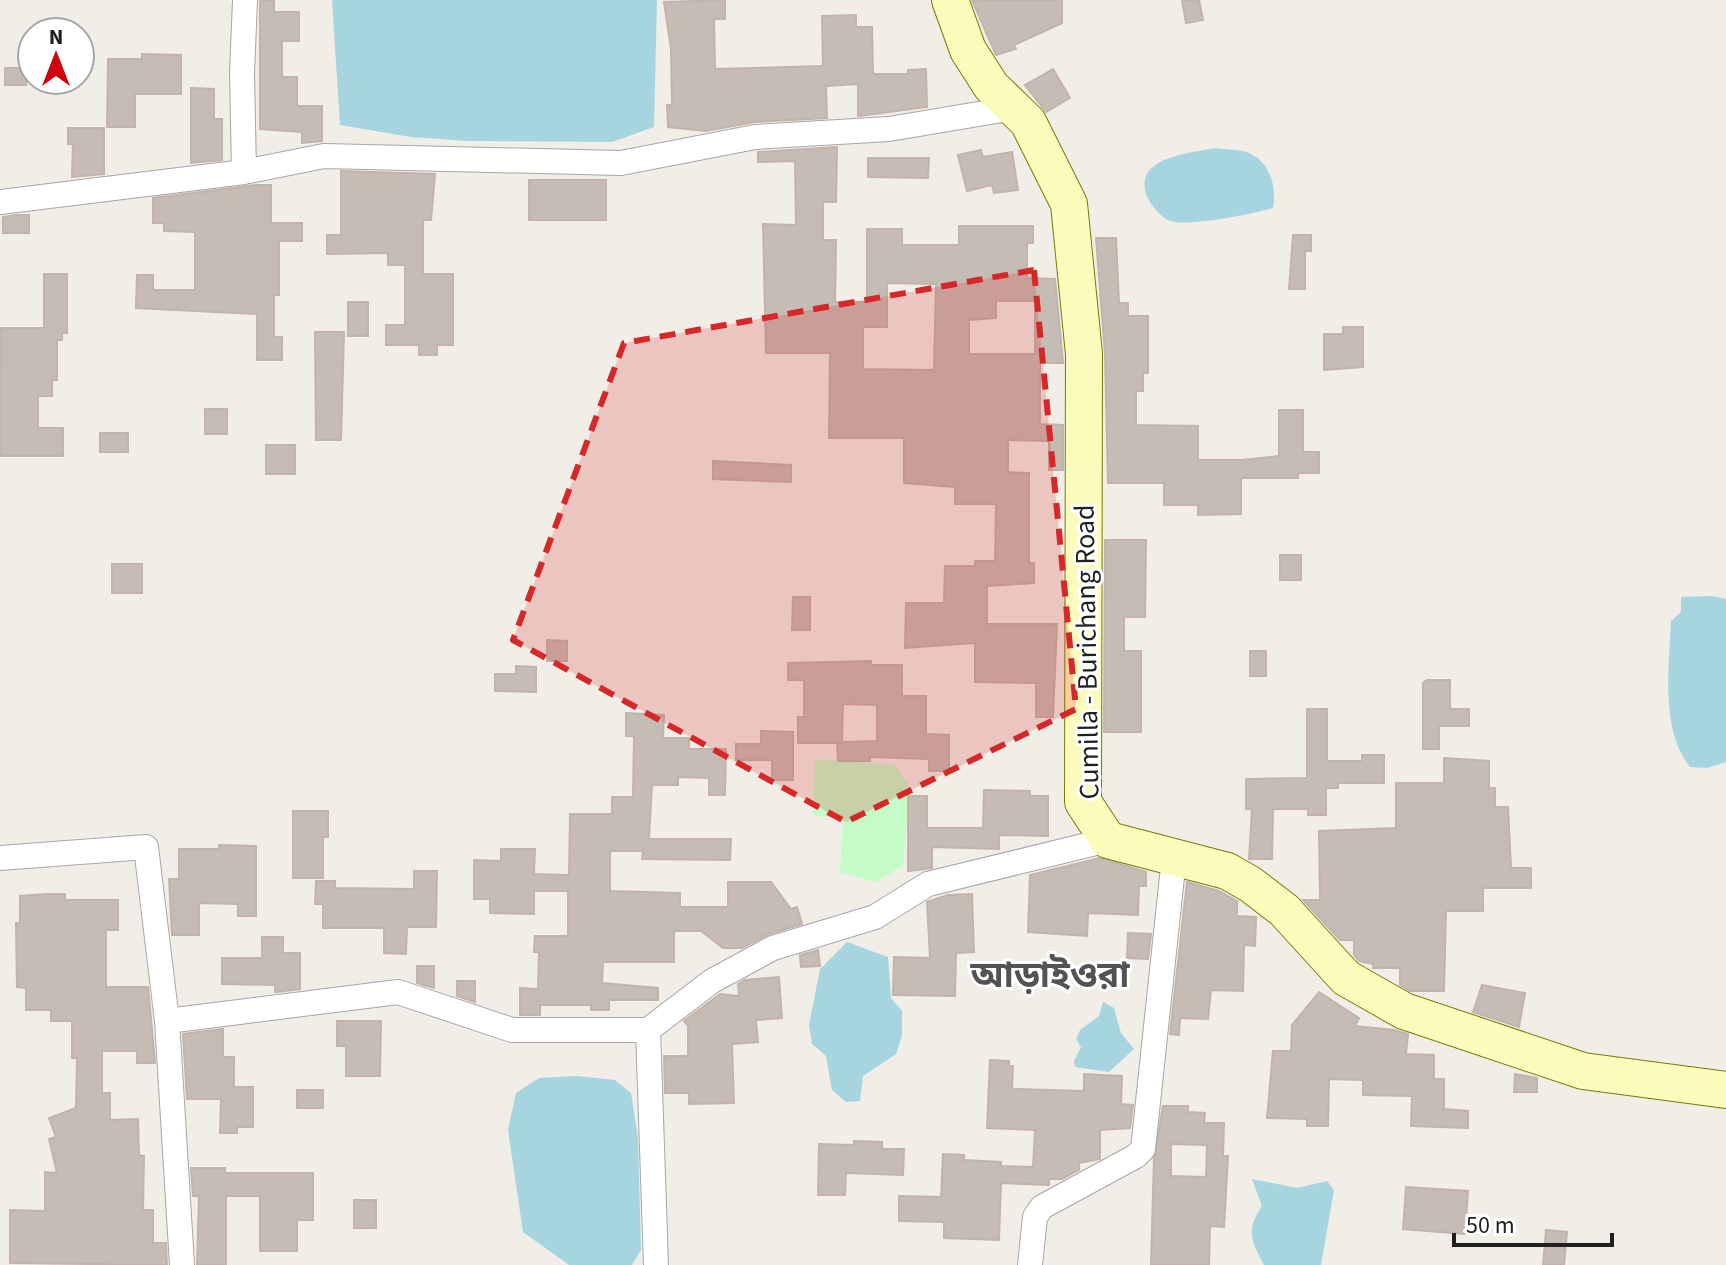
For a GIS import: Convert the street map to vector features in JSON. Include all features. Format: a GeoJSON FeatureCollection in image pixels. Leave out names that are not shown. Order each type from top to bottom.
{"type":"FeatureCollection","features":[{"type":"Feature","properties":{"kind":"main road","name":"Cumilla - Burichang Road"},"geometry":{"type":"LineString","coordinates":[[950,0],[968,50],[991,86],[1028,122],[1069,204],[1084,354],[1083,802],[1108,840],[1227,871],[1250,884],[1284,910],[1346,978],[1404,1011],[1583,1071],[1726,1090]]}},
{"type":"Feature","properties":{"kind":"street"},"geometry":{"type":"LineString","coordinates":[[244,172],[242,73],[245,0]]}},
{"type":"Feature","properties":{"kind":"street"},"geometry":{"type":"LineString","coordinates":[[0,202],[244,172],[324,156],[621,163],[755,137],[889,129],[1014,108]]}},
{"type":"Feature","properties":{"kind":"street"},"geometry":{"type":"LineString","coordinates":[[167,1021],[398,992],[512,1030],[648,1030],[712,981],[773,948],[875,917],[928,884],[1108,840]]}},
{"type":"Feature","properties":{"kind":"street"},"geometry":{"type":"LineString","coordinates":[[0,858],[146,847],[167,1021],[182,1265]]}},
{"type":"Feature","properties":{"kind":"street"},"geometry":{"type":"LineString","coordinates":[[1030,1265],[1035,1217],[1042,1207],[1136,1156],[1143,1149],[1174,858]]}},
{"type":"Feature","properties":{"kind":"street"},"geometry":{"type":"LineString","coordinates":[[648,1030],[656,1265]]}},
{"type":"Feature","properties":{"kind":"highlighted area"},"geometry":{"type":"Polygon","coordinates":[[[1034,270],[1076,709],[846,822],[513,640],[624,343],[1034,270]]]}},
{"type":"Feature","properties":{"kind":"green space"},"geometry":{"type":"Polygon","coordinates":[[[815,759],[895,765],[910,788],[903,865],[876,882],[840,872],[843,819],[813,815],[815,759]]]}},
{"type":"Feature","properties":{"kind":"water"},"geometry":{"type":"Polygon","coordinates":[[[332,0],[657,0],[654,127],[612,142],[468,141],[411,137],[340,125],[332,0]]]}},
{"type":"Feature","properties":{"kind":"water"},"geometry":{"type":"Polygon","coordinates":[[[1216,148],[1245,152],[1262,162],[1273,184],[1273,208],[1205,221],[1170,221],[1153,206],[1146,194],[1148,172],[1167,159],[1216,148]]]}},
{"type":"Feature","properties":{"kind":"water"},"geometry":{"type":"Polygon","coordinates":[[[1681,597],[1726,599],[1726,762],[1707,768],[1690,767],[1680,752],[1670,716],[1668,677],[1671,621],[1681,612],[1681,597]]]}},
{"type":"Feature","properties":{"kind":"water"},"geometry":{"type":"Polygon","coordinates":[[[847,942],[888,957],[891,998],[902,1011],[902,1035],[896,1054],[863,1076],[860,1101],[846,1102],[832,1090],[826,1056],[812,1044],[809,1025],[820,969],[847,942]]]}},
{"type":"Feature","properties":{"kind":"water"},"geometry":{"type":"Polygon","coordinates":[[[1103,1002],[1114,1008],[1121,1033],[1134,1049],[1109,1072],[1075,1067],[1074,1061],[1081,1047],[1076,1039],[1080,1030],[1099,1016],[1103,1002]]]}},
{"type":"Feature","properties":{"kind":"water"},"geometry":{"type":"Polygon","coordinates":[[[577,1076],[615,1080],[631,1093],[638,1138],[641,1250],[632,1265],[569,1265],[523,1232],[508,1130],[516,1093],[539,1078],[577,1076]]]}},
{"type":"Feature","properties":{"kind":"water"},"geometry":{"type":"Polygon","coordinates":[[[1252,1179],[1297,1188],[1327,1181],[1334,1190],[1321,1265],[1264,1265],[1252,1236],[1254,1222],[1262,1206],[1252,1179]]]}},
{"type":"Feature","properties":{"kind":"building"},"geometry":{"type":"Polygon","coordinates":[[[260,0],[274,0],[274,12],[299,12],[299,41],[282,41],[282,77],[297,77],[297,106],[322,106],[322,141],[302,143],[302,132],[260,129],[260,0]]]}},
{"type":"Feature","properties":{"kind":"building"},"geometry":{"type":"Polygon","coordinates":[[[725,0],[725,19],[714,19],[715,69],[823,66],[822,16],[856,15],[856,27],[872,27],[873,74],[908,74],[908,70],[926,69],[927,107],[858,116],[858,84],[826,86],[827,118],[754,122],[706,131],[668,127],[667,105],[672,105],[671,49],[664,2],[725,0]]]}},
{"type":"Feature","properties":{"kind":"building"},"geometry":{"type":"Polygon","coordinates":[[[972,0],[1062,0],[1062,23],[1014,45],[1016,49],[996,55],[972,0]]]}},
{"type":"Feature","properties":{"kind":"building"},"geometry":{"type":"Polygon","coordinates":[[[1182,0],[1199,0],[1203,20],[1186,23],[1182,0]]]}},
{"type":"Feature","properties":{"kind":"building"},"geometry":{"type":"Polygon","coordinates":[[[142,54],[181,55],[181,94],[135,94],[135,127],[107,127],[108,59],[142,59],[142,54]]]}},
{"type":"Feature","properties":{"kind":"building"},"geometry":{"type":"Polygon","coordinates":[[[5,68],[16,68],[16,85],[5,85],[5,68]]]}},
{"type":"Feature","properties":{"kind":"building"},"geometry":{"type":"Polygon","coordinates":[[[1053,69],[1070,98],[1046,112],[1025,85],[1053,69]]]}},
{"type":"Feature","properties":{"kind":"building"},"geometry":{"type":"Polygon","coordinates":[[[191,88],[214,89],[214,119],[222,119],[222,160],[191,163],[191,88]]]}},
{"type":"Feature","properties":{"kind":"building"},"geometry":{"type":"Polygon","coordinates":[[[68,128],[104,128],[104,174],[72,177],[73,144],[68,144],[68,128]]]}},
{"type":"Feature","properties":{"kind":"building"},"geometry":{"type":"Polygon","coordinates":[[[837,147],[836,202],[823,202],[823,240],[836,240],[835,302],[867,302],[867,229],[902,229],[902,245],[959,245],[959,226],[1033,226],[1033,243],[1027,243],[1027,278],[1055,279],[1063,363],[1040,363],[1040,424],[1063,425],[1063,470],[1049,470],[1049,441],[1008,440],[1008,472],[1029,473],[1029,563],[1034,563],[1034,583],[987,586],[987,624],[1057,624],[1053,717],[1036,717],[1036,683],[975,682],[975,643],[905,648],[906,603],[944,603],[945,566],[975,566],[975,561],[995,561],[996,504],[955,504],[955,487],[904,483],[904,438],[829,438],[830,353],[766,353],[763,224],[796,225],[795,161],[758,162],[758,152],[837,147]],[[887,283],[887,327],[863,327],[863,369],[934,370],[936,284],[887,283]],[[996,301],[996,318],[969,320],[969,354],[1035,354],[1035,301],[996,301]]]}},
{"type":"Feature","properties":{"kind":"building"},"geometry":{"type":"Polygon","coordinates":[[[981,150],[983,157],[1012,152],[1018,190],[994,193],[992,185],[967,191],[958,155],[981,150]]]}},
{"type":"Feature","properties":{"kind":"building"},"geometry":{"type":"Polygon","coordinates":[[[868,158],[929,158],[928,178],[868,177],[868,158]]]}},
{"type":"Feature","properties":{"kind":"building"},"geometry":{"type":"Polygon","coordinates":[[[341,171],[435,174],[431,220],[423,220],[423,274],[453,274],[453,345],[437,345],[437,355],[419,355],[419,345],[386,345],[386,325],[405,325],[405,265],[388,265],[388,253],[327,254],[327,235],[341,235],[341,171]]]}},
{"type":"Feature","properties":{"kind":"building"},"geometry":{"type":"Polygon","coordinates":[[[529,180],[606,180],[606,220],[529,220],[529,180]]]}},
{"type":"Feature","properties":{"kind":"building"},"geometry":{"type":"Polygon","coordinates":[[[271,185],[271,223],[302,223],[302,241],[279,241],[279,295],[274,295],[274,337],[282,337],[282,360],[257,360],[257,314],[136,308],[137,275],[153,275],[153,290],[195,290],[195,232],[164,231],[164,223],[153,223],[153,198],[271,185]]]}},
{"type":"Feature","properties":{"kind":"building"},"geometry":{"type":"Polygon","coordinates":[[[29,215],[29,233],[3,233],[3,217],[29,215]]]}},
{"type":"Feature","properties":{"kind":"building"},"geometry":{"type":"Polygon","coordinates":[[[1293,235],[1311,235],[1311,251],[1305,251],[1305,289],[1289,289],[1293,235]]]}},
{"type":"Feature","properties":{"kind":"building"},"geometry":{"type":"Polygon","coordinates":[[[1096,238],[1116,238],[1119,303],[1128,303],[1128,316],[1148,316],[1148,373],[1143,373],[1143,391],[1136,391],[1136,425],[1198,426],[1198,460],[1242,460],[1279,456],[1279,410],[1303,410],[1303,452],[1319,452],[1319,473],[1298,473],[1298,478],[1241,478],[1241,514],[1198,515],[1198,505],[1164,505],[1164,483],[1108,483],[1105,354],[1096,238]]]}},
{"type":"Feature","properties":{"kind":"building"},"geometry":{"type":"Polygon","coordinates":[[[44,274],[67,274],[67,333],[62,333],[62,340],[57,340],[57,380],[52,380],[52,396],[38,396],[38,428],[63,428],[63,456],[0,456],[1,328],[44,328],[44,274]]]}},
{"type":"Feature","properties":{"kind":"building"},"geometry":{"type":"Polygon","coordinates":[[[348,302],[368,302],[368,336],[348,336],[348,302]]]}},
{"type":"Feature","properties":{"kind":"building"},"geometry":{"type":"Polygon","coordinates":[[[1343,327],[1363,327],[1363,367],[1324,370],[1324,334],[1343,334],[1343,327]]]}},
{"type":"Feature","properties":{"kind":"building"},"geometry":{"type":"Polygon","coordinates":[[[315,332],[344,332],[341,440],[316,440],[315,332]]]}},
{"type":"Feature","properties":{"kind":"building"},"geometry":{"type":"Polygon","coordinates":[[[205,409],[227,409],[227,434],[205,434],[205,409]]]}},
{"type":"Feature","properties":{"kind":"building"},"geometry":{"type":"Polygon","coordinates":[[[100,433],[128,433],[128,452],[100,452],[100,433]]]}},
{"type":"Feature","properties":{"kind":"building"},"geometry":{"type":"Polygon","coordinates":[[[266,445],[295,445],[295,474],[266,474],[266,445]]]}},
{"type":"Feature","properties":{"kind":"building"},"geometry":{"type":"Polygon","coordinates":[[[713,461],[791,465],[791,482],[713,479],[713,461]]]}},
{"type":"Feature","properties":{"kind":"building"},"geometry":{"type":"Polygon","coordinates":[[[1105,540],[1146,540],[1145,617],[1124,617],[1124,651],[1141,651],[1141,732],[1104,732],[1105,540]]]}},
{"type":"Feature","properties":{"kind":"building"},"geometry":{"type":"Polygon","coordinates":[[[1280,555],[1301,555],[1301,580],[1280,580],[1280,555]]]}},
{"type":"Feature","properties":{"kind":"building"},"geometry":{"type":"Polygon","coordinates":[[[112,564],[142,564],[142,593],[112,593],[112,564]]]}},
{"type":"Feature","properties":{"kind":"building"},"geometry":{"type":"Polygon","coordinates":[[[793,597],[810,597],[810,630],[792,630],[793,597]]]}},
{"type":"Feature","properties":{"kind":"building"},"geometry":{"type":"Polygon","coordinates":[[[547,640],[567,641],[567,661],[547,661],[547,640]]]}},
{"type":"Feature","properties":{"kind":"building"},"geometry":{"type":"Polygon","coordinates":[[[1250,651],[1266,651],[1266,676],[1250,676],[1250,651]]]}},
{"type":"Feature","properties":{"kind":"building"},"geometry":{"type":"Polygon","coordinates":[[[871,661],[871,665],[902,665],[902,696],[926,696],[926,734],[949,735],[949,771],[929,771],[929,759],[870,757],[870,761],[838,761],[837,743],[798,743],[798,717],[804,717],[804,680],[788,680],[788,663],[871,661]],[[843,704],[842,742],[877,741],[877,705],[843,704]]]}},
{"type":"Feature","properties":{"kind":"building"},"geometry":{"type":"Polygon","coordinates":[[[516,666],[536,667],[536,692],[495,691],[495,674],[516,674],[516,666]]]}},
{"type":"Feature","properties":{"kind":"building"},"geometry":{"type":"Polygon","coordinates":[[[1427,680],[1450,680],[1450,709],[1469,709],[1469,726],[1439,726],[1439,749],[1423,749],[1423,683],[1427,680]]]}},
{"type":"Feature","properties":{"kind":"building"},"geometry":{"type":"Polygon","coordinates":[[[1307,709],[1327,709],[1327,761],[1362,761],[1362,755],[1384,755],[1384,783],[1338,783],[1338,788],[1326,788],[1326,815],[1308,815],[1308,809],[1273,809],[1272,859],[1249,859],[1252,809],[1246,809],[1246,779],[1307,778],[1307,709]]]}},
{"type":"Feature","properties":{"kind":"building"},"geometry":{"type":"Polygon","coordinates":[[[626,713],[664,715],[663,738],[689,738],[689,749],[726,749],[725,795],[709,795],[709,778],[678,777],[678,785],[652,785],[649,839],[731,839],[730,860],[642,859],[643,851],[610,851],[610,891],[680,893],[680,907],[728,907],[728,882],[771,882],[791,909],[797,907],[802,924],[769,934],[742,948],[723,948],[701,931],[674,931],[674,962],[603,962],[602,983],[658,988],[658,1000],[609,1000],[609,1010],[591,1010],[591,1005],[540,1005],[540,1015],[520,1015],[520,988],[538,989],[539,952],[534,952],[535,936],[568,936],[568,891],[534,891],[534,914],[490,913],[490,899],[474,899],[474,860],[501,861],[501,849],[535,849],[534,874],[569,875],[570,814],[612,814],[612,797],[633,797],[634,736],[626,736],[626,713]]]}},
{"type":"Feature","properties":{"kind":"building"},"geometry":{"type":"Polygon","coordinates":[[[761,731],[793,732],[793,780],[772,780],[772,760],[736,760],[736,744],[761,744],[761,731]]]}},
{"type":"Feature","properties":{"kind":"building"},"geometry":{"type":"Polygon","coordinates":[[[1444,758],[1489,761],[1489,788],[1495,788],[1495,807],[1508,807],[1511,868],[1531,868],[1531,888],[1483,888],[1483,911],[1446,911],[1444,991],[1410,991],[1400,985],[1400,968],[1373,968],[1373,964],[1359,961],[1354,955],[1354,940],[1340,940],[1303,900],[1320,900],[1319,831],[1396,828],[1396,783],[1444,783],[1444,758]]]}},
{"type":"Feature","properties":{"kind":"building"},"geometry":{"type":"Polygon","coordinates":[[[984,790],[1030,791],[1030,796],[1048,796],[1048,836],[999,835],[999,849],[932,847],[932,868],[908,871],[908,796],[927,796],[927,828],[983,828],[984,790]]]}},
{"type":"Feature","properties":{"kind":"building"},"geometry":{"type":"Polygon","coordinates":[[[293,811],[328,811],[328,837],[323,837],[323,878],[293,878],[293,811]]]}},
{"type":"Feature","properties":{"kind":"building"},"geometry":{"type":"Polygon","coordinates":[[[219,845],[256,846],[256,916],[238,916],[238,904],[199,903],[199,935],[172,935],[169,879],[179,879],[179,849],[219,849],[219,845]]]}},
{"type":"Feature","properties":{"kind":"building"},"geometry":{"type":"Polygon","coordinates":[[[1100,858],[1146,872],[1146,886],[1139,886],[1138,915],[1088,913],[1087,936],[1028,932],[1030,875],[1100,858]]]}},
{"type":"Feature","properties":{"kind":"building"},"geometry":{"type":"Polygon","coordinates":[[[414,871],[437,871],[436,927],[407,927],[406,954],[384,953],[384,928],[323,928],[323,904],[315,904],[316,881],[335,881],[335,888],[414,889],[414,871]]]}},
{"type":"Feature","properties":{"kind":"building"},"geometry":{"type":"Polygon","coordinates":[[[1187,882],[1219,891],[1237,901],[1237,916],[1256,917],[1255,946],[1244,945],[1243,991],[1211,990],[1208,1019],[1180,1018],[1179,1035],[1170,1034],[1187,882]]]}},
{"type":"Feature","properties":{"kind":"building"},"geometry":{"type":"Polygon","coordinates":[[[65,894],[65,900],[118,900],[118,930],[106,930],[106,987],[148,987],[155,1063],[137,1063],[137,1051],[102,1051],[102,1093],[110,1093],[110,1120],[138,1119],[139,1155],[144,1156],[143,1210],[153,1210],[153,1243],[166,1243],[167,1265],[10,1263],[10,1210],[45,1211],[45,1172],[57,1173],[49,1139],[56,1137],[49,1118],[76,1108],[77,1058],[72,1058],[72,1021],[51,1021],[51,1010],[26,1010],[26,988],[17,987],[16,923],[20,923],[20,896],[65,894]]]}},
{"type":"Feature","properties":{"kind":"building"},"geometry":{"type":"Polygon","coordinates":[[[972,894],[974,952],[956,953],[955,996],[893,995],[894,957],[930,958],[927,902],[948,895],[972,894]]]}},
{"type":"Feature","properties":{"kind":"building"},"geometry":{"type":"Polygon","coordinates":[[[1128,933],[1151,934],[1148,959],[1127,958],[1128,933]]]}},
{"type":"Feature","properties":{"kind":"building"},"geometry":{"type":"Polygon","coordinates":[[[262,937],[283,937],[283,953],[300,953],[300,989],[275,992],[275,985],[222,984],[222,958],[262,958],[262,937]]]}},
{"type":"Feature","properties":{"kind":"building"},"geometry":{"type":"Polygon","coordinates":[[[818,950],[820,966],[801,967],[800,955],[818,950]]]}},
{"type":"Feature","properties":{"kind":"building"},"geometry":{"type":"Polygon","coordinates":[[[417,966],[434,966],[434,988],[417,983],[417,966]]]}},
{"type":"Feature","properties":{"kind":"building"},"geometry":{"type":"Polygon","coordinates":[[[779,977],[782,1018],[756,1020],[758,1042],[732,1044],[734,1103],[689,1104],[689,1093],[665,1093],[664,1056],[688,1056],[688,1026],[684,1021],[720,994],[739,996],[738,984],[745,980],[779,977]]]}},
{"type":"Feature","properties":{"kind":"building"},"geometry":{"type":"Polygon","coordinates":[[[457,981],[475,981],[475,1002],[457,996],[457,981]]]}},
{"type":"Feature","properties":{"kind":"building"},"geometry":{"type":"Polygon","coordinates":[[[1482,985],[1525,993],[1519,1027],[1473,1012],[1482,985]]]}},
{"type":"Feature","properties":{"kind":"building"},"geometry":{"type":"Polygon","coordinates":[[[1319,992],[1359,1018],[1355,1026],[1408,1034],[1406,1054],[1434,1055],[1434,1079],[1444,1079],[1444,1109],[1468,1111],[1468,1128],[1411,1126],[1412,1096],[1363,1095],[1363,1080],[1329,1079],[1328,1126],[1307,1126],[1307,1119],[1267,1118],[1273,1051],[1291,1051],[1292,1025],[1319,992]]]}},
{"type":"Feature","properties":{"kind":"building"},"geometry":{"type":"Polygon","coordinates":[[[337,1021],[381,1021],[380,1076],[346,1076],[346,1046],[337,1046],[337,1021]]]}},
{"type":"Feature","properties":{"kind":"building"},"geometry":{"type":"Polygon","coordinates":[[[223,1029],[223,1057],[234,1057],[234,1087],[253,1087],[253,1127],[237,1127],[237,1133],[220,1133],[221,1099],[187,1099],[183,1034],[223,1029]]]}},
{"type":"Feature","properties":{"kind":"building"},"geometry":{"type":"Polygon","coordinates":[[[990,1060],[1009,1061],[1009,1066],[1013,1066],[1012,1089],[1084,1091],[1084,1074],[1122,1076],[1121,1104],[1133,1105],[1130,1128],[1100,1130],[1100,1159],[1079,1163],[1079,1170],[1062,1179],[1049,1179],[1049,1185],[1001,1183],[999,1240],[944,1238],[944,1222],[899,1221],[899,1196],[941,1197],[943,1154],[964,1155],[964,1160],[1001,1162],[1001,1166],[1033,1167],[1035,1130],[987,1128],[990,1060]]]}},
{"type":"Feature","properties":{"kind":"building"},"geometry":{"type":"Polygon","coordinates":[[[1515,1074],[1537,1078],[1537,1092],[1514,1092],[1515,1074]]]}},
{"type":"Feature","properties":{"kind":"building"},"geometry":{"type":"Polygon","coordinates":[[[297,1090],[323,1090],[323,1108],[297,1108],[297,1090]]]}},
{"type":"Feature","properties":{"kind":"building"},"geometry":{"type":"Polygon","coordinates":[[[1163,1106],[1188,1106],[1188,1112],[1205,1113],[1204,1123],[1224,1123],[1223,1156],[1228,1156],[1224,1227],[1210,1226],[1209,1265],[1151,1265],[1154,1158],[1163,1106]],[[1171,1144],[1171,1176],[1206,1177],[1207,1145],[1171,1144]]]}},
{"type":"Feature","properties":{"kind":"building"},"geometry":{"type":"Polygon","coordinates":[[[854,1141],[882,1142],[882,1149],[904,1149],[903,1175],[846,1173],[845,1195],[818,1195],[819,1144],[854,1145],[854,1141]]]}},
{"type":"Feature","properties":{"kind":"building"},"geometry":{"type":"Polygon","coordinates":[[[191,1168],[225,1168],[225,1173],[313,1173],[313,1220],[297,1220],[297,1251],[260,1251],[260,1196],[226,1196],[226,1265],[197,1265],[199,1196],[193,1196],[191,1168]]]}},
{"type":"Feature","properties":{"kind":"building"},"geometry":{"type":"Polygon","coordinates":[[[1406,1187],[1468,1191],[1465,1234],[1403,1229],[1406,1187]]]}},
{"type":"Feature","properties":{"kind":"building"},"geometry":{"type":"Polygon","coordinates":[[[354,1200],[376,1200],[376,1228],[354,1228],[354,1200]]]}},
{"type":"Feature","properties":{"kind":"building"},"geometry":{"type":"Polygon","coordinates":[[[1546,1230],[1567,1232],[1564,1265],[1543,1265],[1546,1230]]]}},
{"type":"Feature","properties":{"kind":"district","name":"আড়াইওরা"},"geometry":{"type":"Point","coordinates":[1050,974]}}]}
